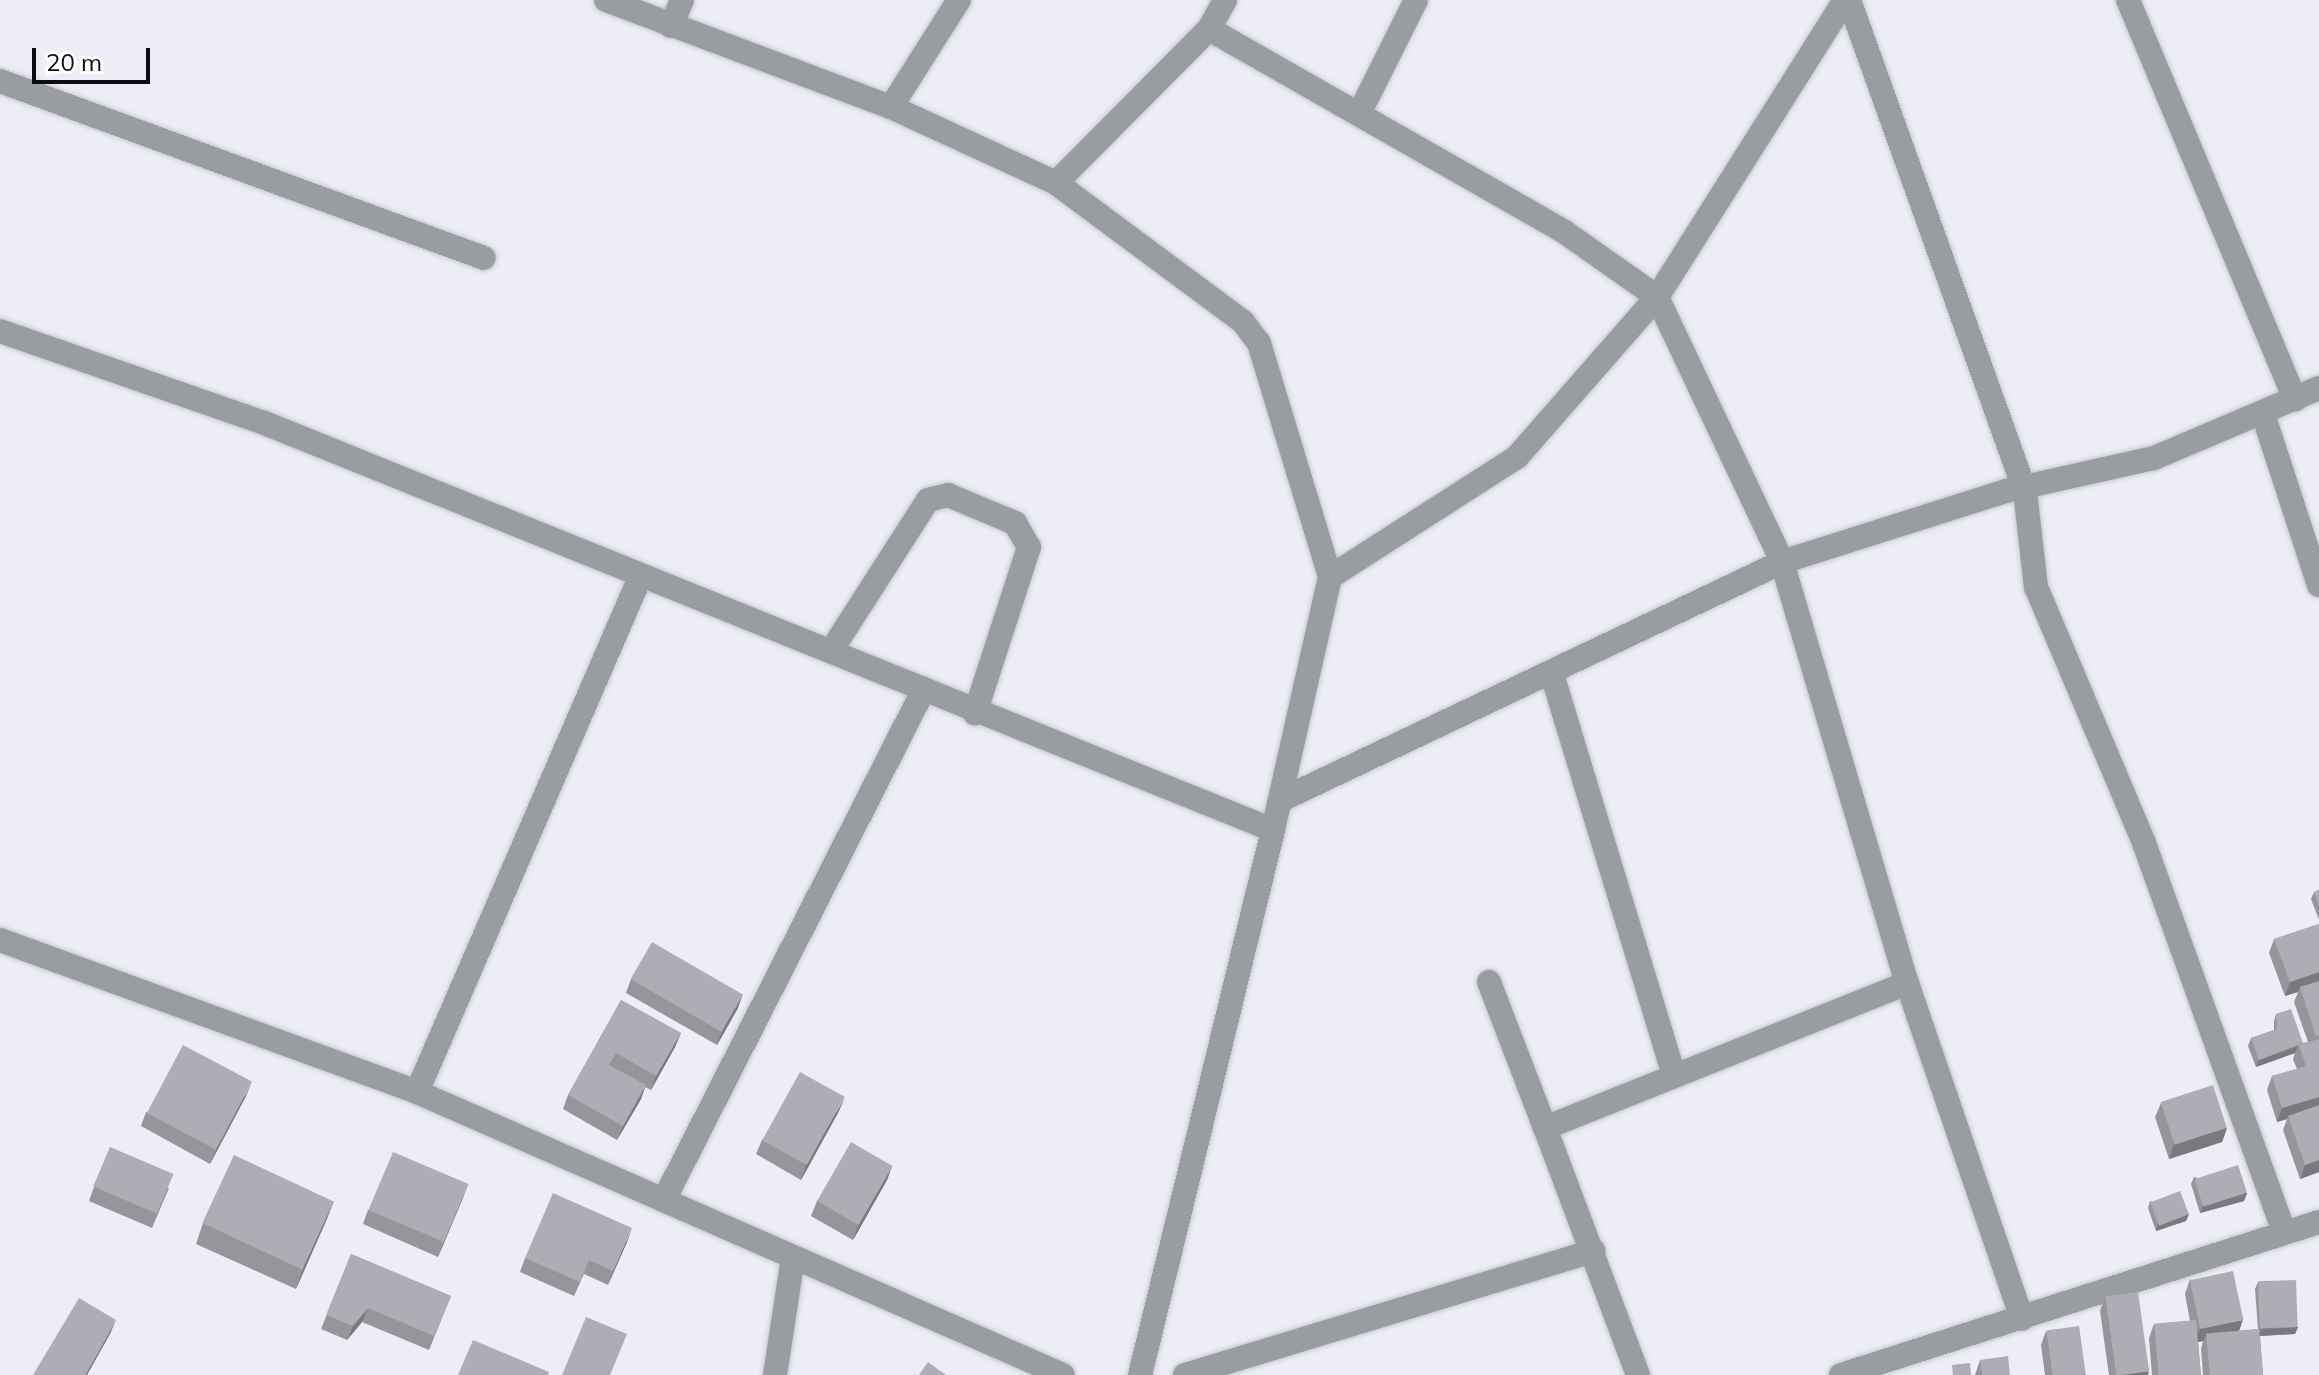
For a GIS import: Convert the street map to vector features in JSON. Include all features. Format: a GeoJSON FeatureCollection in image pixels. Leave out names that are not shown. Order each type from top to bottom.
{"type":"FeatureCollection","features":[{"type":"Feature","properties":{"kind":"street"},"geometry":{"type":"LineString","coordinates":[[606,0],[891,107],[1056,183],[1243,322],[1259,343],[1330,577],[1281,800],[1140,1375]]}},
{"type":"Feature","properties":{"kind":"street"},"geometry":{"type":"LineString","coordinates":[[671,26],[682,0]]}},
{"type":"Feature","properties":{"kind":"street"},"geometry":{"type":"LineString","coordinates":[[891,107],[959,0]]}},
{"type":"Feature","properties":{"kind":"street"},"geometry":{"type":"LineString","coordinates":[[1056,183],[1209,29],[1225,0]]}},
{"type":"Feature","properties":{"kind":"street"},"geometry":{"type":"LineString","coordinates":[[1359,114],[1416,0]]}},
{"type":"Feature","properties":{"kind":"street"},"geometry":{"type":"LineString","coordinates":[[1330,577],[1517,457],[1657,297],[1847,0]]}},
{"type":"Feature","properties":{"kind":"street"},"geometry":{"type":"LineString","coordinates":[[1847,0],[2025,491],[2036,587],[2144,843],[2284,1232]]}},
{"type":"Feature","properties":{"kind":"street"},"geometry":{"type":"LineString","coordinates":[[2128,0],[2295,399]]}},
{"type":"Feature","properties":{"kind":"street"},"geometry":{"type":"LineString","coordinates":[[1209,29],[1566,233],[1657,297],[1782,562],[1907,983],[2022,1319]]}},
{"type":"Feature","properties":{"kind":"street"},"geometry":{"type":"LineString","coordinates":[[0,81],[484,258]]}},
{"type":"Feature","properties":{"kind":"street"},"geometry":{"type":"LineString","coordinates":[[0,331],[262,422],[831,651],[975,713],[1273,830]]}},
{"type":"Feature","properties":{"kind":"street"},"geometry":{"type":"LineString","coordinates":[[1281,800],[1552,674],[1782,562],[2025,491],[2154,458],[2319,388]]}},
{"type":"Feature","properties":{"kind":"street"},"geometry":{"type":"LineString","coordinates":[[2263,414],[2319,585]]}},
{"type":"Feature","properties":{"kind":"street"},"geometry":{"type":"LineString","coordinates":[[831,651],[928,500],[948,495],[1015,523],[1029,547],[975,713]]}},
{"type":"Feature","properties":{"kind":"street"},"geometry":{"type":"LineString","coordinates":[[417,1092],[641,575]]}},
{"type":"Feature","properties":{"kind":"street"},"geometry":{"type":"LineString","coordinates":[[1552,674],[1673,1072]]}},
{"type":"Feature","properties":{"kind":"street"},"geometry":{"type":"LineString","coordinates":[[666,1196],[924,689]]}},
{"type":"Feature","properties":{"kind":"street"},"geometry":{"type":"LineString","coordinates":[[0,940],[417,1092],[666,1196],[793,1258],[1057,1373]]}},
{"type":"Feature","properties":{"kind":"street"},"geometry":{"type":"LineString","coordinates":[[1489,982],[1594,1251],[1638,1375]]}},
{"type":"Feature","properties":{"kind":"street"},"geometry":{"type":"LineString","coordinates":[[1545,1128],[1673,1072],[1907,983]]}},
{"type":"Feature","properties":{"kind":"street"},"geometry":{"type":"LineString","coordinates":[[1841,1375],[2319,1222]]}},
{"type":"Feature","properties":{"kind":"street"},"geometry":{"type":"LineString","coordinates":[[1185,1375],[1594,1251]]}},
{"type":"Feature","properties":{"kind":"street"},"geometry":{"type":"LineString","coordinates":[[775,1375],[793,1258]]}},
{"type":"Feature","properties":{"kind":"building"},"geometry":{"type":"Polygon","coordinates":[[[2319,924],[2319,972],[2290,982],[2274,939],[2319,924]]]}},
{"type":"Feature","properties":{"kind":"building"},"geometry":{"type":"Polygon","coordinates":[[[652,942],[743,994],[721,1032],[630,979],[652,942]]]}},
{"type":"Feature","properties":{"kind":"building"},"geometry":{"type":"Polygon","coordinates":[[[2319,981],[2319,1035],[2316,1036],[2300,987],[2319,981]]]}},
{"type":"Feature","properties":{"kind":"building"},"geometry":{"type":"Polygon","coordinates":[[[621,1000],[681,1033],[656,1076],[616,1053],[609,1065],[646,1085],[623,1126],[568,1095],[621,1000]]]}},
{"type":"Feature","properties":{"kind":"building"},"geometry":{"type":"Polygon","coordinates":[[[2291,1009],[2303,1043],[2259,1060],[2251,1038],[2277,1029],[2276,1014],[2291,1009]]]}},
{"type":"Feature","properties":{"kind":"building"},"geometry":{"type":"Polygon","coordinates":[[[2319,1039],[2319,1097],[2282,1108],[2272,1076],[2306,1066],[2299,1045],[2319,1039]]]}},
{"type":"Feature","properties":{"kind":"building"},"geometry":{"type":"Polygon","coordinates":[[[183,1045],[252,1082],[216,1150],[147,1113],[183,1045]]]}},
{"type":"Feature","properties":{"kind":"building"},"geometry":{"type":"Polygon","coordinates":[[[800,1072],[845,1097],[807,1165],[762,1140],[800,1072]]]}},
{"type":"Feature","properties":{"kind":"building"},"geometry":{"type":"Polygon","coordinates":[[[2213,1085],[2227,1128],[2175,1145],[2161,1102],[2213,1085]]]}},
{"type":"Feature","properties":{"kind":"building"},"geometry":{"type":"Polygon","coordinates":[[[2319,1105],[2319,1160],[2305,1165],[2288,1116],[2319,1105]]]}},
{"type":"Feature","properties":{"kind":"building"},"geometry":{"type":"Polygon","coordinates":[[[851,1142],[893,1166],[859,1225],[817,1201],[851,1142]]]}},
{"type":"Feature","properties":{"kind":"building"},"geometry":{"type":"Polygon","coordinates":[[[110,1147],[174,1174],[157,1214],[93,1187],[110,1147]]]}},
{"type":"Feature","properties":{"kind":"building"},"geometry":{"type":"Polygon","coordinates":[[[393,1152],[468,1184],[444,1242],[368,1210],[393,1152]]]}},
{"type":"Feature","properties":{"kind":"building"},"geometry":{"type":"Polygon","coordinates":[[[234,1155],[334,1201],[302,1269],[202,1223],[234,1155]]]}},
{"type":"Feature","properties":{"kind":"building"},"geometry":{"type":"Polygon","coordinates":[[[2238,1165],[2247,1193],[2203,1207],[2194,1179],[2238,1165]]]}},
{"type":"Feature","properties":{"kind":"building"},"geometry":{"type":"Polygon","coordinates":[[[2180,1191],[2189,1214],[2159,1226],[2150,1202],[2180,1191]]]}},
{"type":"Feature","properties":{"kind":"building"},"geometry":{"type":"Polygon","coordinates":[[[553,1193],[632,1228],[613,1271],[589,1260],[580,1282],[525,1258],[553,1193]]]}},
{"type":"Feature","properties":{"kind":"building"},"geometry":{"type":"Polygon","coordinates":[[[351,1254],[451,1296],[434,1336],[368,1308],[353,1326],[326,1315],[351,1254]]]}},
{"type":"Feature","properties":{"kind":"building"},"geometry":{"type":"Polygon","coordinates":[[[2233,1271],[2243,1320],[2200,1329],[2190,1280],[2233,1271]]]}},
{"type":"Feature","properties":{"kind":"building"},"geometry":{"type":"Polygon","coordinates":[[[2296,1280],[2298,1327],[2260,1328],[2258,1281],[2296,1280]]]}},
{"type":"Feature","properties":{"kind":"building"},"geometry":{"type":"Polygon","coordinates":[[[2138,1292],[2149,1371],[2116,1375],[2105,1297],[2138,1292]]]}},
{"type":"Feature","properties":{"kind":"building"},"geometry":{"type":"Polygon","coordinates":[[[79,1298],[116,1320],[85,1375],[33,1375],[79,1298]]]}},
{"type":"Feature","properties":{"kind":"building"},"geometry":{"type":"Polygon","coordinates":[[[586,1317],[627,1334],[610,1375],[562,1375],[586,1317]]]}},
{"type":"Feature","properties":{"kind":"building"},"geometry":{"type":"Polygon","coordinates":[[[2196,1320],[2201,1375],[2159,1375],[2154,1324],[2196,1320]]]}},
{"type":"Feature","properties":{"kind":"building"},"geometry":{"type":"Polygon","coordinates":[[[2079,1326],[2086,1375],[2053,1375],[2046,1331],[2079,1326]]]}},
{"type":"Feature","properties":{"kind":"building"},"geometry":{"type":"Polygon","coordinates":[[[2259,1329],[2263,1375],[2210,1375],[2206,1334],[2259,1329]]]}},
{"type":"Feature","properties":{"kind":"building"},"geometry":{"type":"Polygon","coordinates":[[[473,1340],[549,1372],[548,1375],[458,1375],[473,1340]]]}},
{"type":"Feature","properties":{"kind":"building"},"geometry":{"type":"Polygon","coordinates":[[[2008,1356],[2010,1375],[1982,1375],[1980,1360],[2008,1356]]]}},
{"type":"Feature","properties":{"kind":"building"},"geometry":{"type":"Polygon","coordinates":[[[928,1362],[946,1375],[919,1375],[928,1362]]]}},
{"type":"Feature","properties":{"kind":"building"},"geometry":{"type":"Polygon","coordinates":[[[1970,1363],[1971,1375],[1953,1375],[1952,1365],[1970,1363]]]}}]}
